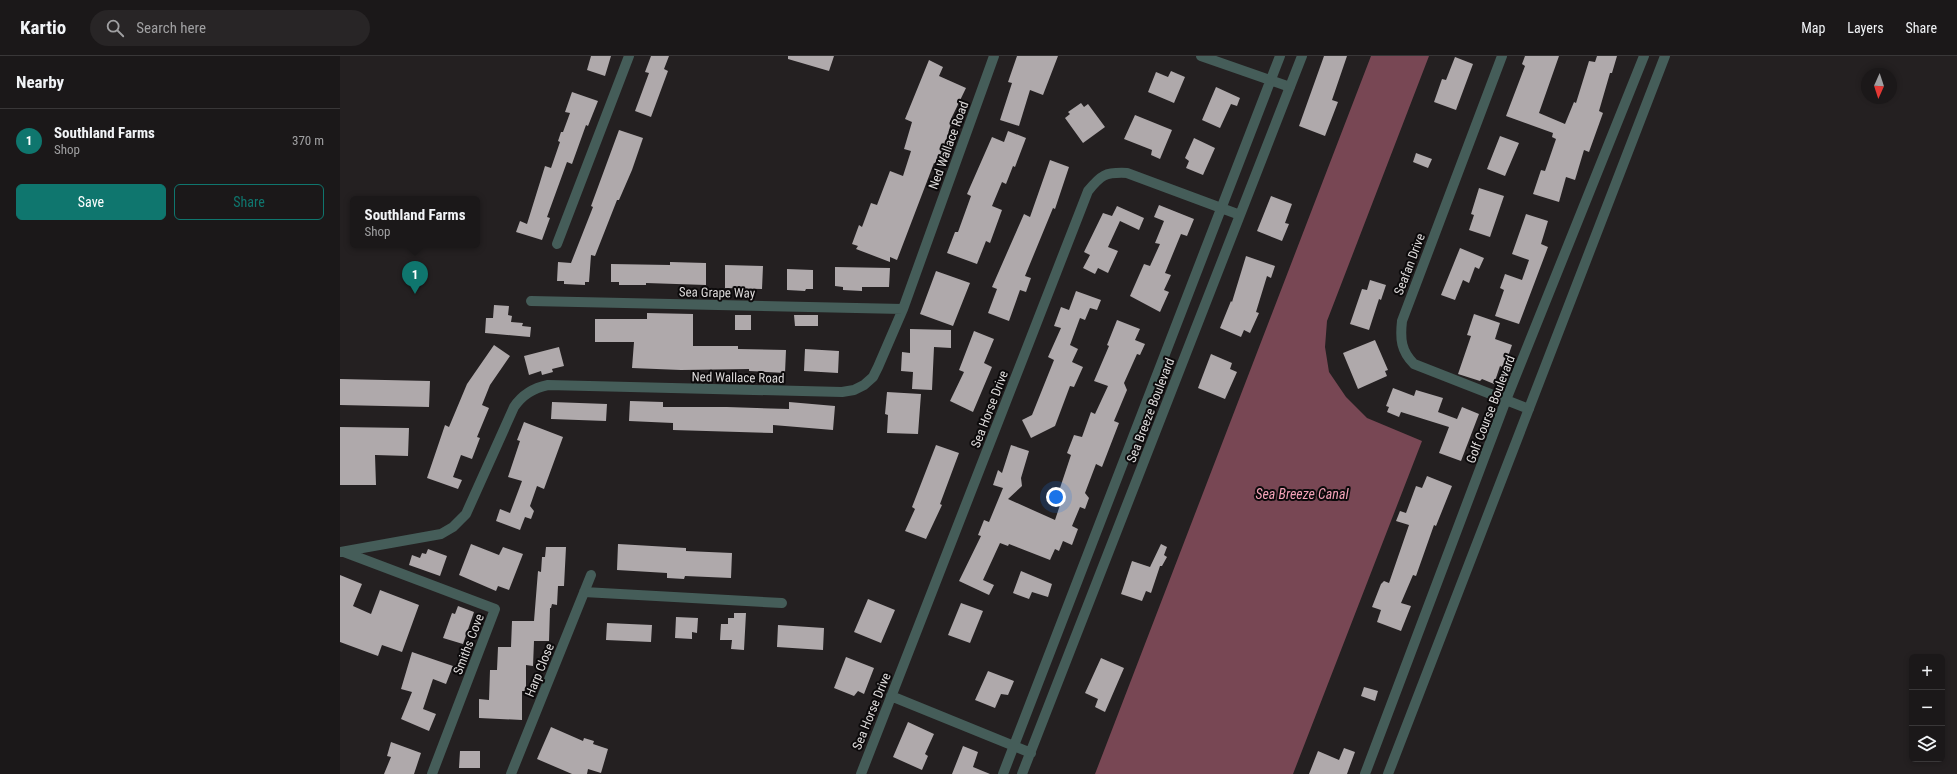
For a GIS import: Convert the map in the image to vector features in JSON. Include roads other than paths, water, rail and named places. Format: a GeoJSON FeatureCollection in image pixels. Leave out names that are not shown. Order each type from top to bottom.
{"type":"FeatureCollection","features":[{"type":"Feature","properties":{"kind":"street"},"geometry":{"type":"LineString","coordinates":[[557,244],[629,56]]}},
{"type":"Feature","properties":{"kind":"street","name":"Ned Wallace Road"},"geometry":{"type":"LineString","coordinates":[[341,552],[441,534],[458,523],[466,514],[514,407],[522,396],[534,389],[548,385],[834,392],[854,390],[864,385],[873,377],[903,309],[994,56]]}},
{"type":"Feature","properties":{"kind":"street"},"geometry":{"type":"LineString","coordinates":[[1201,56],[1271,79],[1290,87]]}},
{"type":"Feature","properties":{"kind":"street","name":"Sea Breeze Boulevard"},"geometry":{"type":"LineString","coordinates":[[1003,774],[1280,56]]}},
{"type":"Feature","properties":{"kind":"street","name":"Sea Breeze Boulevard"},"geometry":{"type":"LineString","coordinates":[[1022,774],[1302,56]]}},
{"type":"Feature","properties":{"kind":"street","name":"Seafan Drive"},"geometry":{"type":"LineString","coordinates":[[1502,56],[1402,321],[1400,338],[1406,356],[1414,364],[1529,410]]}},
{"type":"Feature","properties":{"kind":"street","name":"Golf Course Boulevard"},"geometry":{"type":"LineString","coordinates":[[1365,774],[1506,400],[1644,56]]}},
{"type":"Feature","properties":{"kind":"street"},"geometry":{"type":"LineString","coordinates":[[1388,774],[1665,56]]}},
{"type":"Feature","properties":{"kind":"street","name":"Sea Horse Drive"},"geometry":{"type":"LineString","coordinates":[[860,774],[892,696],[1088,192],[1099,177],[1111,172],[1127,173],[1222,207],[1240,215]]}},
{"type":"Feature","properties":{"kind":"street","name":"Sea Grape Way"},"geometry":{"type":"LineString","coordinates":[[531,301],[903,309]]}},
{"type":"Feature","properties":{"kind":"street","name":"Smiths Cove"},"geometry":{"type":"LineString","coordinates":[[341,552],[495,609],[432,774]]}},
{"type":"Feature","properties":{"kind":"street","name":"Harp Close"},"geometry":{"type":"LineString","coordinates":[[511,774],[591,575]]}},
{"type":"Feature","properties":{"kind":"street"},"geometry":{"type":"LineString","coordinates":[[584,592],[782,602]]}},
{"type":"Feature","properties":{"kind":"street"},"geometry":{"type":"LineString","coordinates":[[892,696],[1031,753]]}},
{"type":"Feature","properties":{"kind":"water","name":"Sea Breeze Canal"},"geometry":{"type":"Polygon","coordinates":[[[1371,56],[1429,56],[1327,321],[1325,347],[1329,372],[1346,397],[1367,418],[1422,441],[1293,774],[1095,774],[1371,56]]]}},
{"type":"Feature","properties":{"kind":"place","name":"Southland Farms"},"geometry":{"type":"Point","coordinates":[415,294]}}]}
